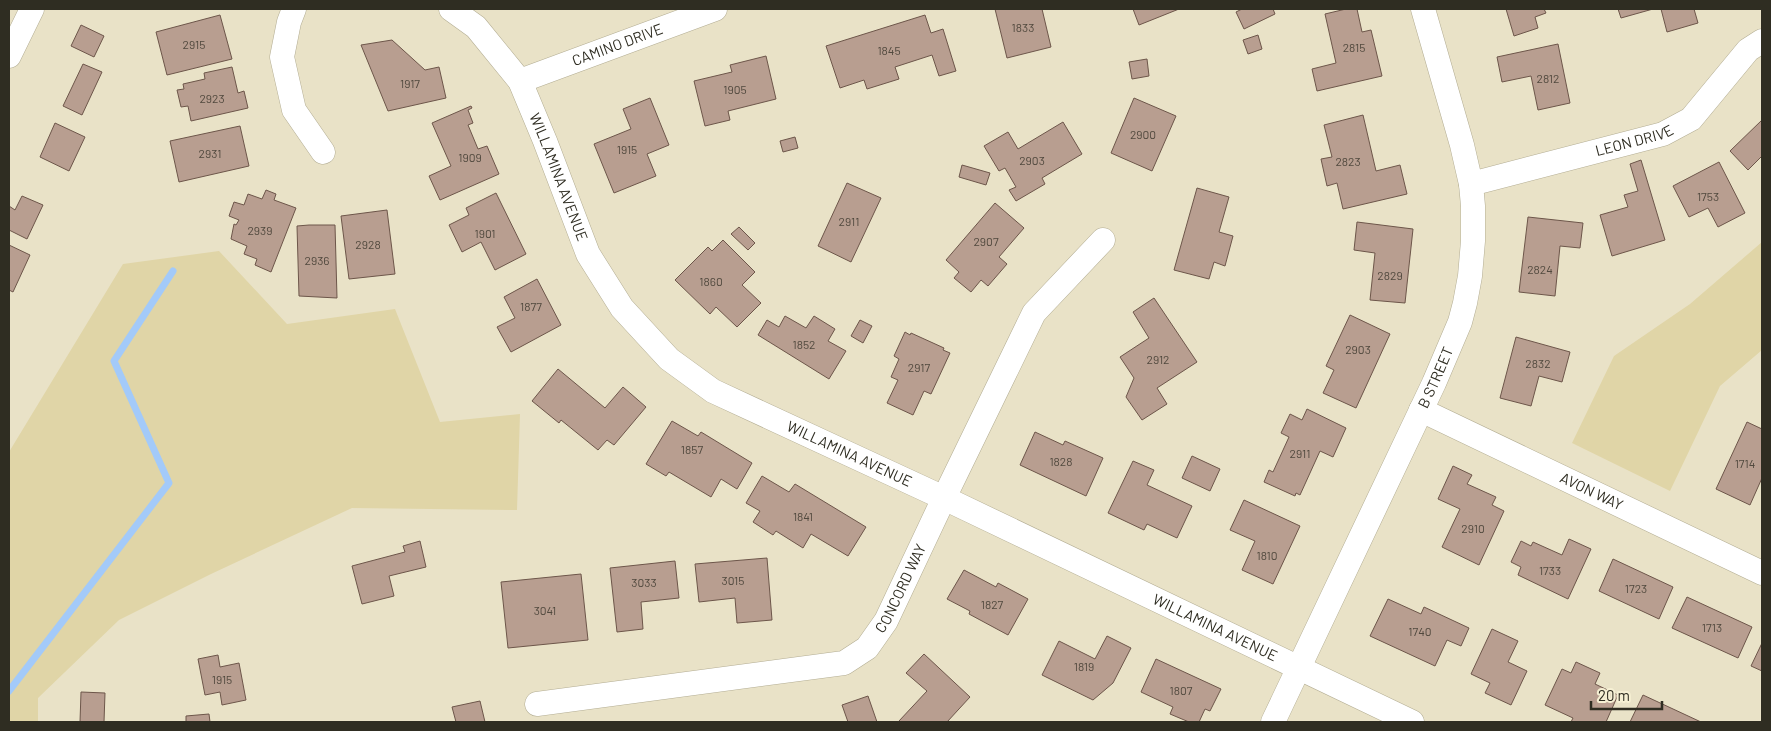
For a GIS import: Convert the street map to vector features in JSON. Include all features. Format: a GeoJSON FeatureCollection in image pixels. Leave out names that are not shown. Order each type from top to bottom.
{"type":"FeatureCollection","features":[{"type":"Feature","properties":{"kind":"street"},"geometry":{"type":"LineString","coordinates":[[9,56],[32,9]]}},
{"type":"Feature","properties":{"kind":"street"},"geometry":{"type":"LineString","coordinates":[[294,9],[289,22],[282,57],[294,110],[323,152]]}},
{"type":"Feature","properties":{"kind":"street","name":"WILLAMINA AVENUE"},"geometry":{"type":"LineString","coordinates":[[451,9],[476,27],[520,81],[588,254],[622,308],[669,359],[713,391],[944,498],[1412,722]]}},
{"type":"Feature","properties":{"kind":"street","name":"CAMINO DRIVE"},"geometry":{"type":"LineString","coordinates":[[520,81],[715,9]]}},
{"type":"Feature","properties":{"kind":"street","name":"B STREET"},"geometry":{"type":"LineString","coordinates":[[1273,722],[1421,410],[1460,322],[1465,303],[1470,276],[1473,241],[1471,184],[1462,145],[1423,9]]}},
{"type":"Feature","properties":{"kind":"street","name":"LEON DRIVE"},"geometry":{"type":"LineString","coordinates":[[1471,184],[1662,134],[1691,119],[1748,50],[1762,41]]}},
{"type":"Feature","properties":{"kind":"street","name":"CONCORD WAY"},"geometry":{"type":"LineString","coordinates":[[537,704],[844,663],[867,648],[886,621],[1034,313],[1103,240]]}},
{"type":"Feature","properties":{"kind":"street","name":"AVON WAY"},"geometry":{"type":"LineString","coordinates":[[1421,410],[1762,573]]}},
{"type":"Feature","properties":{"kind":"shaded area"},"geometry":{"type":"Polygon","coordinates":[[[1762,242],[1762,350],[1720,386],[1670,491],[1572,443],[1614,356],[1690,304],[1762,242]]]}},
{"type":"Feature","properties":{"kind":"shaded area"},"geometry":{"type":"Polygon","coordinates":[[[219,251],[287,324],[395,309],[440,422],[520,414],[517,510],[352,508],[211,574],[119,620],[38,698],[38,722],[9,722],[9,452],[123,264],[219,251]]]}},
{"type":"Feature","properties":{"kind":"building"},"geometry":{"type":"Polygon","coordinates":[[[995,9],[1042,9],[1051,47],[1007,58],[995,9]]]}},
{"type":"Feature","properties":{"kind":"building"},"geometry":{"type":"Polygon","coordinates":[[[1133,9],[1179,9],[1139,25],[1133,9]]]}},
{"type":"Feature","properties":{"kind":"building"},"geometry":{"type":"Polygon","coordinates":[[[1242,9],[1273,9],[1275,14],[1244,29],[1236,12],[1242,9]]]}},
{"type":"Feature","properties":{"kind":"building"},"geometry":{"type":"Polygon","coordinates":[[[1346,9],[1357,9],[1362,32],[1371,30],[1382,76],[1317,91],[1312,69],[1336,63],[1325,14],[1346,9]]]}},
{"type":"Feature","properties":{"kind":"building"},"geometry":{"type":"Polygon","coordinates":[[[1506,9],[1544,9],[1546,13],[1535,17],[1538,28],[1514,36],[1506,9]]]}},
{"type":"Feature","properties":{"kind":"building"},"geometry":{"type":"Polygon","coordinates":[[[1618,9],[1653,9],[1621,18],[1618,9]]]}},
{"type":"Feature","properties":{"kind":"building"},"geometry":{"type":"Polygon","coordinates":[[[1661,9],[1694,9],[1698,23],[1667,32],[1661,9]]]}},
{"type":"Feature","properties":{"kind":"building"},"geometry":{"type":"Polygon","coordinates":[[[220,15],[232,59],[167,75],[156,32],[220,15]]]}},
{"type":"Feature","properties":{"kind":"building"},"geometry":{"type":"Polygon","coordinates":[[[925,15],[931,33],[943,29],[956,71],[939,76],[932,55],[895,67],[899,79],[867,89],[864,80],[840,88],[826,46],[925,15]]]}},
{"type":"Feature","properties":{"kind":"building"},"geometry":{"type":"Polygon","coordinates":[[[81,25],[104,36],[94,57],[71,46],[81,25]]]}},
{"type":"Feature","properties":{"kind":"building"},"geometry":{"type":"Polygon","coordinates":[[[1258,35],[1262,49],[1248,54],[1243,40],[1258,35]]]}},
{"type":"Feature","properties":{"kind":"building"},"geometry":{"type":"Polygon","coordinates":[[[392,40],[425,70],[439,67],[446,98],[388,111],[361,45],[392,40]]]}},
{"type":"Feature","properties":{"kind":"building"},"geometry":{"type":"Polygon","coordinates":[[[1558,44],[1570,103],[1538,110],[1531,76],[1502,82],[1497,57],[1558,44]]]}},
{"type":"Feature","properties":{"kind":"building"},"geometry":{"type":"Polygon","coordinates":[[[766,56],[776,99],[728,111],[730,120],[705,126],[694,81],[732,72],[730,65],[766,56]]]}},
{"type":"Feature","properties":{"kind":"building"},"geometry":{"type":"Polygon","coordinates":[[[1147,59],[1149,76],[1132,79],[1129,62],[1147,59]]]}},
{"type":"Feature","properties":{"kind":"building"},"geometry":{"type":"Polygon","coordinates":[[[83,64],[102,72],[82,115],[63,106],[83,64]]]}},
{"type":"Feature","properties":{"kind":"building"},"geometry":{"type":"Polygon","coordinates":[[[232,67],[238,93],[244,91],[248,108],[191,121],[188,106],[181,107],[177,90],[184,89],[183,84],[205,79],[204,73],[232,67]]]}},
{"type":"Feature","properties":{"kind":"building"},"geometry":{"type":"Polygon","coordinates":[[[650,98],[669,145],[647,154],[656,176],[614,193],[594,144],[631,129],[623,109],[650,98]]]}},
{"type":"Feature","properties":{"kind":"building"},"geometry":{"type":"Polygon","coordinates":[[[1134,98],[1176,116],[1152,171],[1111,153],[1134,98]]]}},
{"type":"Feature","properties":{"kind":"building"},"geometry":{"type":"Polygon","coordinates":[[[471,106],[472,108],[468,110],[473,123],[468,125],[478,149],[487,146],[499,174],[440,200],[429,176],[451,166],[432,123],[471,106]]]}},
{"type":"Feature","properties":{"kind":"building"},"geometry":{"type":"Polygon","coordinates":[[[1363,115],[1376,171],[1400,165],[1407,194],[1343,209],[1337,183],[1327,186],[1321,159],[1332,157],[1324,125],[1363,115]]]}},
{"type":"Feature","properties":{"kind":"building"},"geometry":{"type":"Polygon","coordinates":[[[1762,120],[1762,156],[1748,170],[1730,151],[1762,120]]]}},
{"type":"Feature","properties":{"kind":"building"},"geometry":{"type":"Polygon","coordinates":[[[1063,122],[1082,154],[1042,178],[1045,184],[1016,201],[1009,190],[1016,187],[1005,168],[999,171],[984,146],[1008,132],[1018,149],[1063,122]]]}},
{"type":"Feature","properties":{"kind":"building"},"geometry":{"type":"Polygon","coordinates":[[[55,123],[85,137],[69,171],[40,157],[55,123]]]}},
{"type":"Feature","properties":{"kind":"building"},"geometry":{"type":"Polygon","coordinates":[[[240,126],[249,166],[179,182],[170,141],[240,126]]]}},
{"type":"Feature","properties":{"kind":"building"},"geometry":{"type":"Polygon","coordinates":[[[795,137],[798,148],[783,152],[780,141],[795,137]]]}},
{"type":"Feature","properties":{"kind":"building"},"geometry":{"type":"Polygon","coordinates":[[[1641,160],[1665,240],[1612,256],[1600,215],[1628,207],[1624,195],[1638,191],[1630,164],[1641,160]]]}},
{"type":"Feature","properties":{"kind":"building"},"geometry":{"type":"Polygon","coordinates":[[[1719,162],[1745,213],[1718,227],[1708,208],[1689,217],[1673,186],[1719,162]]]}},
{"type":"Feature","properties":{"kind":"building"},"geometry":{"type":"Polygon","coordinates":[[[962,165],[990,173],[986,185],[959,177],[962,165]]]}},
{"type":"Feature","properties":{"kind":"building"},"geometry":{"type":"Polygon","coordinates":[[[847,183],[881,198],[851,262],[818,246],[847,183]]]}},
{"type":"Feature","properties":{"kind":"building"},"geometry":{"type":"Polygon","coordinates":[[[1197,188],[1229,197],[1219,232],[1233,236],[1225,266],[1214,262],[1209,279],[1174,270],[1197,188]]]}},
{"type":"Feature","properties":{"kind":"building"},"geometry":{"type":"Polygon","coordinates":[[[266,190],[276,194],[274,200],[296,208],[271,272],[255,265],[257,259],[244,254],[247,246],[231,239],[234,224],[236,225],[239,220],[229,216],[234,202],[244,205],[248,194],[262,199],[266,190]]]}},
{"type":"Feature","properties":{"kind":"building"},"geometry":{"type":"Polygon","coordinates":[[[496,193],[526,254],[495,270],[481,242],[462,252],[449,225],[469,215],[466,208],[496,193]]]}},
{"type":"Feature","properties":{"kind":"building"},"geometry":{"type":"Polygon","coordinates":[[[22,196],[43,205],[27,239],[9,230],[9,206],[15,210],[22,196]]]}},
{"type":"Feature","properties":{"kind":"building"},"geometry":{"type":"Polygon","coordinates":[[[995,203],[1024,228],[999,257],[1007,264],[988,286],[981,280],[971,292],[954,278],[959,272],[946,260],[995,203]]]}},
{"type":"Feature","properties":{"kind":"building"},"geometry":{"type":"Polygon","coordinates":[[[387,210],[395,274],[349,279],[341,216],[387,210]]]}},
{"type":"Feature","properties":{"kind":"building"},"geometry":{"type":"Polygon","coordinates":[[[1528,217],[1583,223],[1580,248],[1560,246],[1555,296],[1519,292],[1528,217]]]}},
{"type":"Feature","properties":{"kind":"building"},"geometry":{"type":"Polygon","coordinates":[[[1357,222],[1413,229],[1405,303],[1370,300],[1375,253],[1354,250],[1357,222]]]}},
{"type":"Feature","properties":{"kind":"building"},"geometry":{"type":"Polygon","coordinates":[[[335,225],[337,298],[299,296],[297,226],[335,225]]]}},
{"type":"Feature","properties":{"kind":"building"},"geometry":{"type":"Polygon","coordinates":[[[739,227],[755,243],[748,250],[731,234],[739,227]]]}},
{"type":"Feature","properties":{"kind":"building"},"geometry":{"type":"Polygon","coordinates":[[[723,240],[755,272],[742,285],[761,303],[737,327],[716,307],[710,314],[675,280],[708,247],[712,251],[723,240]]]}},
{"type":"Feature","properties":{"kind":"building"},"geometry":{"type":"Polygon","coordinates":[[[9,245],[30,255],[13,292],[9,290],[9,245]]]}},
{"type":"Feature","properties":{"kind":"building"},"geometry":{"type":"Polygon","coordinates":[[[537,279],[561,325],[511,352],[497,327],[515,318],[504,297],[537,279]]]}},
{"type":"Feature","properties":{"kind":"building"},"geometry":{"type":"Polygon","coordinates":[[[1154,298],[1197,362],[1157,388],[1167,404],[1142,420],[1126,397],[1134,378],[1120,357],[1149,338],[1133,312],[1154,298]]]}},
{"type":"Feature","properties":{"kind":"building"},"geometry":{"type":"Polygon","coordinates":[[[1350,315],[1390,334],[1356,408],[1323,393],[1334,370],[1326,366],[1350,315]]]}},
{"type":"Feature","properties":{"kind":"building"},"geometry":{"type":"Polygon","coordinates":[[[785,316],[806,328],[814,316],[835,329],[828,341],[846,351],[829,379],[758,335],[767,320],[779,327],[785,316]]]}},
{"type":"Feature","properties":{"kind":"building"},"geometry":{"type":"Polygon","coordinates":[[[860,320],[872,326],[863,343],[851,336],[860,320]]]}},
{"type":"Feature","properties":{"kind":"building"},"geometry":{"type":"Polygon","coordinates":[[[905,332],[944,348],[943,350],[950,353],[931,394],[924,391],[913,415],[887,403],[898,380],[891,377],[899,359],[894,356],[905,332]]]}},
{"type":"Feature","properties":{"kind":"building"},"geometry":{"type":"Polygon","coordinates":[[[1516,337],[1570,352],[1562,382],[1539,376],[1531,406],[1500,398],[1516,337]]]}},
{"type":"Feature","properties":{"kind":"building"},"geometry":{"type":"Polygon","coordinates":[[[558,369],[605,408],[623,387],[646,407],[614,445],[607,440],[598,450],[561,420],[559,423],[532,401],[558,369]]]}},
{"type":"Feature","properties":{"kind":"building"},"geometry":{"type":"Polygon","coordinates":[[[1307,409],[1346,428],[1333,457],[1320,451],[1300,495],[1296,493],[1295,496],[1264,482],[1269,470],[1273,472],[1289,437],[1281,433],[1290,414],[1302,420],[1307,409]]]}},
{"type":"Feature","properties":{"kind":"building"},"geometry":{"type":"Polygon","coordinates":[[[672,421],[698,436],[701,432],[752,463],[737,489],[721,479],[711,497],[669,472],[666,476],[646,464],[672,421]]]}},
{"type":"Feature","properties":{"kind":"building"},"geometry":{"type":"Polygon","coordinates":[[[1747,422],[1762,429],[1762,478],[1750,505],[1716,489],[1747,422]]]}},
{"type":"Feature","properties":{"kind":"building"},"geometry":{"type":"Polygon","coordinates":[[[1035,432],[1063,445],[1065,441],[1103,458],[1086,496],[1020,465],[1035,432]]]}},
{"type":"Feature","properties":{"kind":"building"},"geometry":{"type":"Polygon","coordinates":[[[1192,456],[1220,469],[1210,491],[1182,478],[1192,456]]]}},
{"type":"Feature","properties":{"kind":"building"},"geometry":{"type":"Polygon","coordinates":[[[1133,461],[1154,470],[1147,485],[1192,506],[1177,538],[1147,524],[1144,530],[1108,513],[1133,461]]]}},
{"type":"Feature","properties":{"kind":"building"},"geometry":{"type":"Polygon","coordinates":[[[1453,466],[1472,475],[1467,484],[1496,497],[1492,505],[1504,511],[1479,565],[1442,547],[1460,509],[1438,499],[1453,466]]]}},
{"type":"Feature","properties":{"kind":"building"},"geometry":{"type":"Polygon","coordinates":[[[762,476],[789,492],[795,484],[866,527],[848,556],[811,534],[803,548],[776,531],[773,535],[753,522],[760,511],[746,503],[762,476]]]}},
{"type":"Feature","properties":{"kind":"building"},"geometry":{"type":"Polygon","coordinates":[[[1244,500],[1300,526],[1273,584],[1242,570],[1255,541],[1230,530],[1244,500]]]}},
{"type":"Feature","properties":{"kind":"building"},"geometry":{"type":"Polygon","coordinates":[[[1569,539],[1591,549],[1568,599],[1518,575],[1521,567],[1511,562],[1521,541],[1531,546],[1533,542],[1562,555],[1569,539]]]}},
{"type":"Feature","properties":{"kind":"building"},"geometry":{"type":"Polygon","coordinates":[[[420,541],[426,567],[389,576],[394,596],[362,604],[352,566],[405,552],[403,546],[420,541]]]}},
{"type":"Feature","properties":{"kind":"building"},"geometry":{"type":"Polygon","coordinates":[[[767,558],[772,620],[737,623],[735,598],[699,602],[695,564],[767,558]]]}},
{"type":"Feature","properties":{"kind":"building"},"geometry":{"type":"Polygon","coordinates":[[[1613,559],[1673,587],[1659,619],[1599,591],[1613,559]]]}},
{"type":"Feature","properties":{"kind":"building"},"geometry":{"type":"Polygon","coordinates":[[[675,561],[679,598],[641,602],[643,629],[617,632],[610,568],[675,561]]]}},
{"type":"Feature","properties":{"kind":"building"},"geometry":{"type":"Polygon","coordinates":[[[964,570],[996,587],[998,583],[1028,599],[1008,635],[969,614],[970,611],[947,599],[964,570]]]}},
{"type":"Feature","properties":{"kind":"building"},"geometry":{"type":"Polygon","coordinates":[[[581,574],[588,640],[508,648],[501,582],[581,574]]]}},
{"type":"Feature","properties":{"kind":"building"},"geometry":{"type":"Polygon","coordinates":[[[1687,597],[1752,627],[1738,658],[1672,628],[1687,597]]]}},
{"type":"Feature","properties":{"kind":"building"},"geometry":{"type":"Polygon","coordinates":[[[1388,599],[1421,614],[1424,607],[1469,628],[1461,646],[1447,640],[1435,666],[1370,636],[1388,599]]]}},
{"type":"Feature","properties":{"kind":"building"},"geometry":{"type":"Polygon","coordinates":[[[1492,629],[1518,641],[1508,662],[1527,671],[1511,705],[1485,693],[1490,683],[1471,674],[1492,629]]]}},
{"type":"Feature","properties":{"kind":"building"},"geometry":{"type":"Polygon","coordinates":[[[1107,636],[1131,648],[1113,683],[1093,700],[1042,675],[1059,641],[1095,659],[1107,636]]]}},
{"type":"Feature","properties":{"kind":"building"},"geometry":{"type":"Polygon","coordinates":[[[1762,643],[1762,671],[1751,666],[1762,643]]]}},
{"type":"Feature","properties":{"kind":"building"},"geometry":{"type":"Polygon","coordinates":[[[924,654],[970,697],[947,722],[901,722],[899,721],[927,691],[906,673],[924,654]]]}},
{"type":"Feature","properties":{"kind":"building"},"geometry":{"type":"Polygon","coordinates":[[[218,655],[220,667],[239,663],[246,700],[222,705],[220,692],[205,695],[198,659],[218,655]]]}},
{"type":"Feature","properties":{"kind":"building"},"geometry":{"type":"Polygon","coordinates":[[[1156,659],[1221,689],[1210,711],[1205,709],[1199,722],[1189,722],[1170,714],[1173,707],[1141,692],[1156,659]]]}},
{"type":"Feature","properties":{"kind":"building"},"geometry":{"type":"Polygon","coordinates":[[[1576,662],[1600,673],[1595,684],[1618,695],[1606,722],[1571,722],[1573,718],[1545,705],[1562,669],[1571,673],[1576,662]]]}},
{"type":"Feature","properties":{"kind":"building"},"geometry":{"type":"Polygon","coordinates":[[[81,692],[105,693],[104,722],[80,722],[81,692]]]}},
{"type":"Feature","properties":{"kind":"building"},"geometry":{"type":"Polygon","coordinates":[[[1643,695],[1701,722],[1630,722],[1643,695]]]}},
{"type":"Feature","properties":{"kind":"building"},"geometry":{"type":"Polygon","coordinates":[[[868,696],[877,722],[848,722],[842,705],[868,696]]]}},
{"type":"Feature","properties":{"kind":"building"},"geometry":{"type":"Polygon","coordinates":[[[480,701],[485,722],[456,722],[452,707],[480,701]]]}},
{"type":"Feature","properties":{"kind":"building"},"geometry":{"type":"Polygon","coordinates":[[[209,714],[210,722],[186,722],[186,716],[209,714]]]}},
{"type":"Feature","properties":{"kind":"waterway"},"geometry":{"type":"LineString","coordinates":[[9,691],[169,483],[114,361],[173,271]]}}]}
